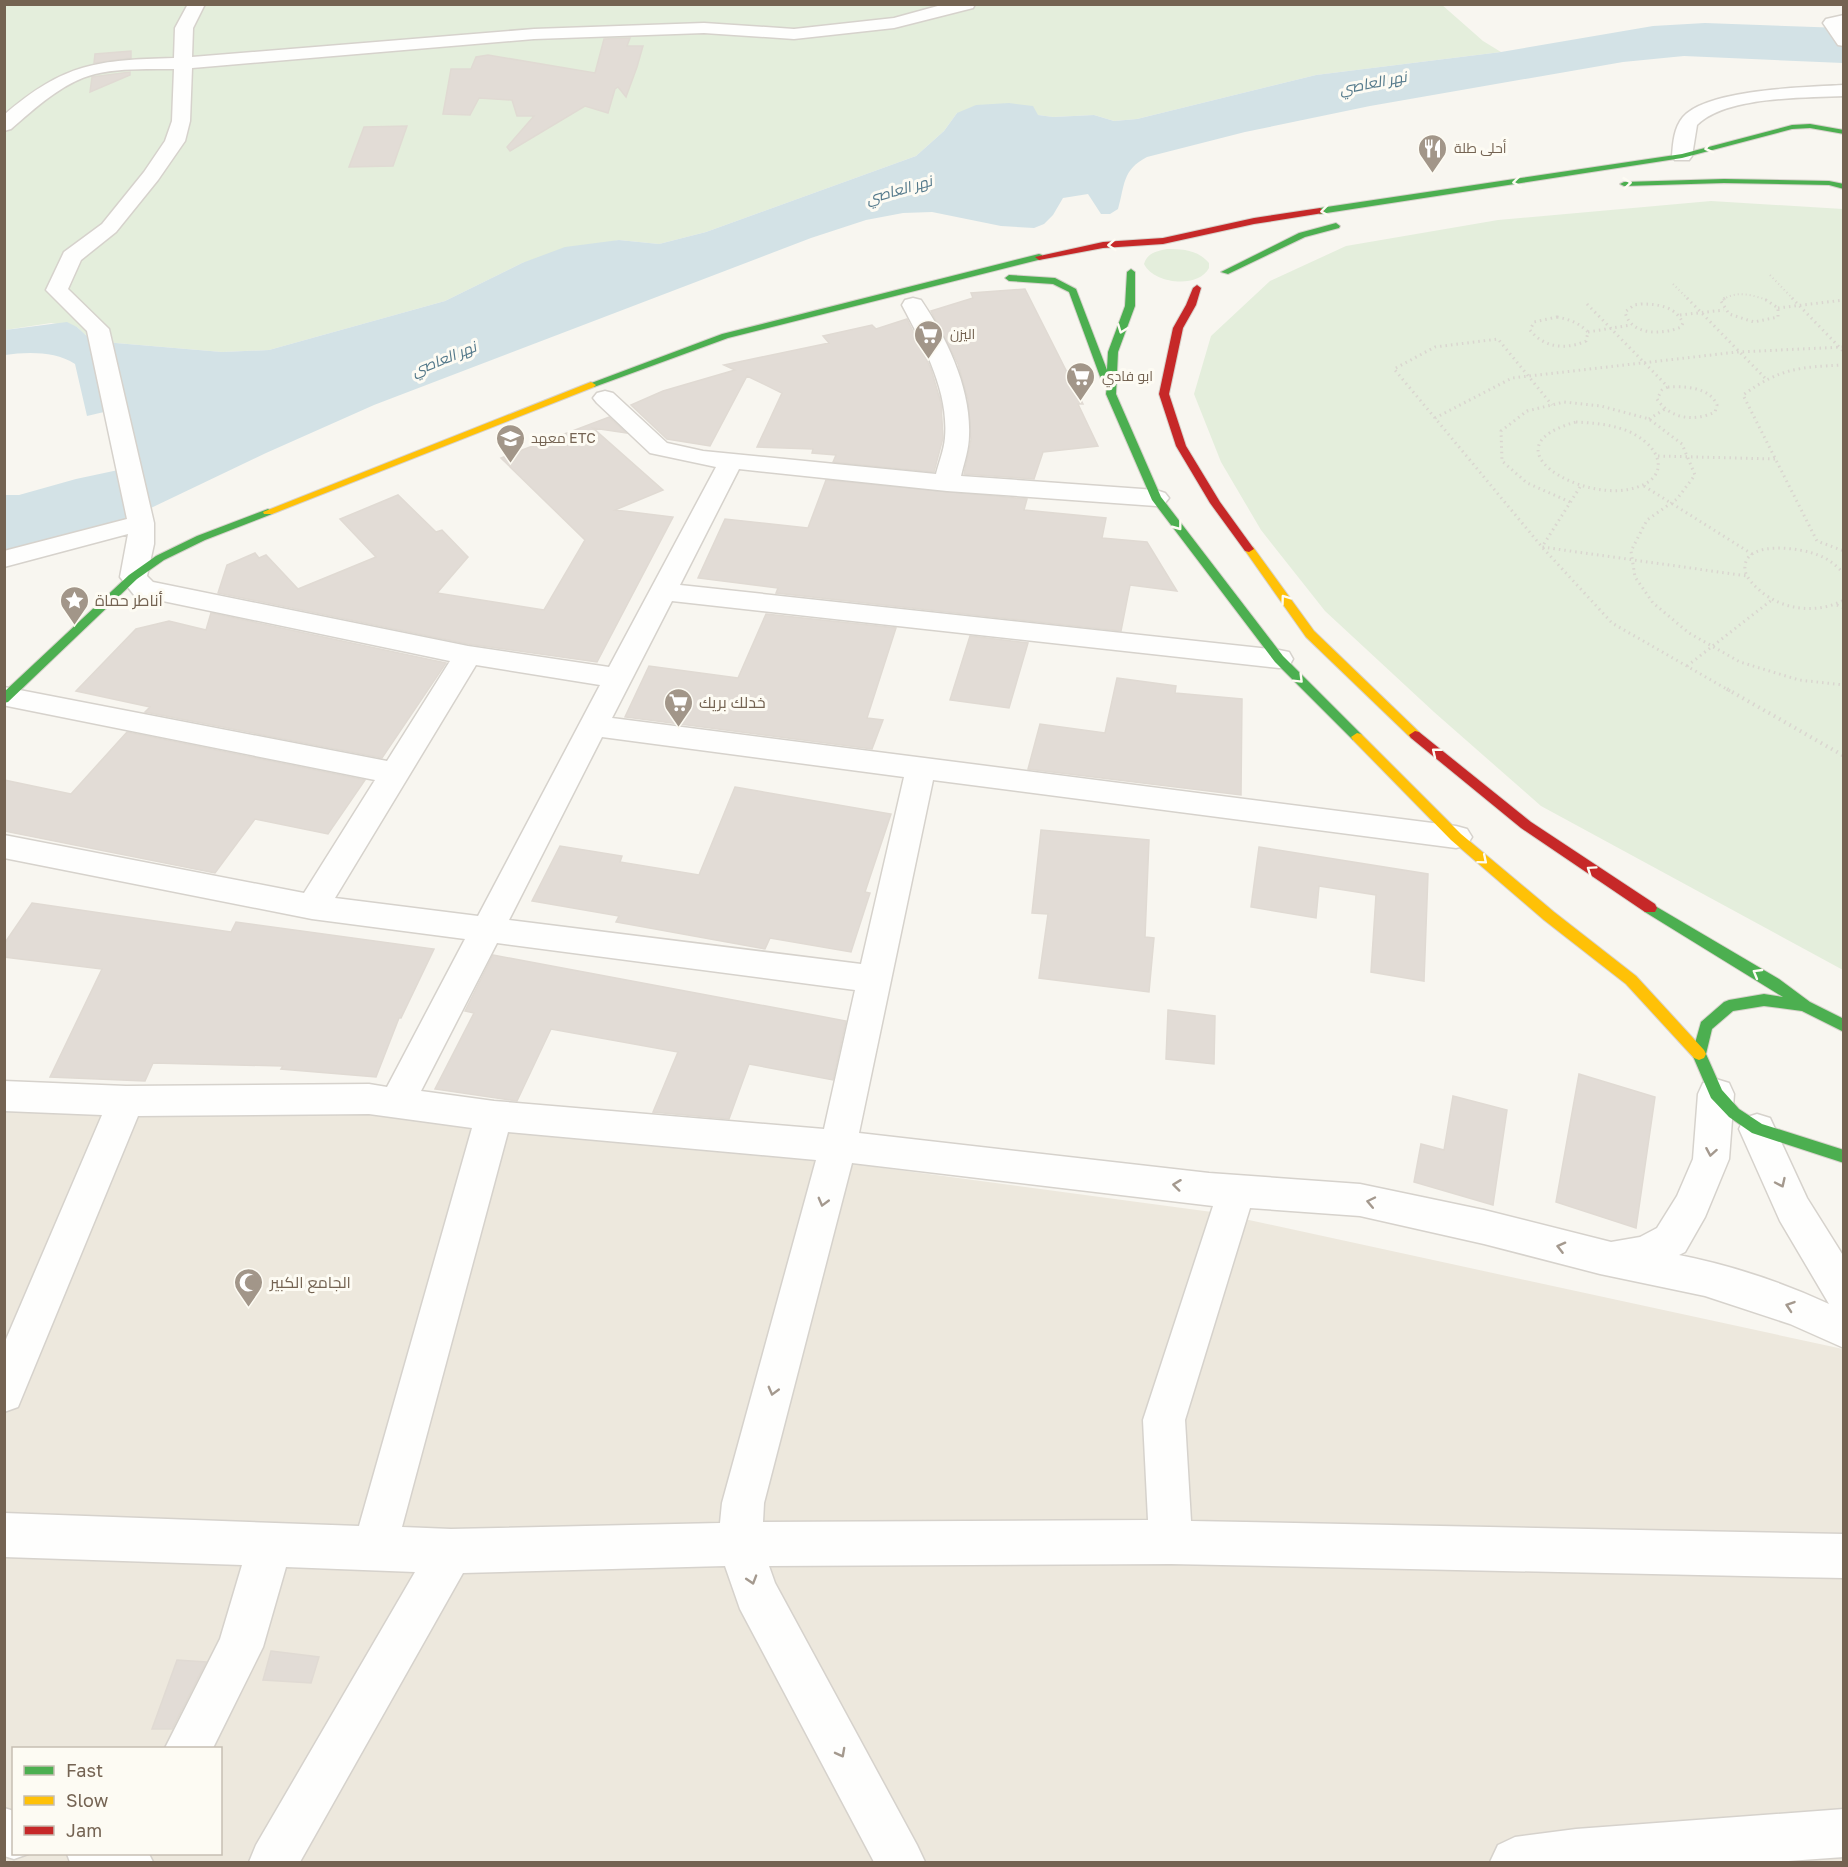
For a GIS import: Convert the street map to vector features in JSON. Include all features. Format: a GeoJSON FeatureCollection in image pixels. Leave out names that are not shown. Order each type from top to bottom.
{"type":"FeatureCollection","features":[{"type":"Feature","properties":{"kind":"main road"},"geometry":{"type":"LineString","coordinates":[[1810,126],[1835,116]]}},
{"type":"Feature","properties":{"kind":"main road"},"geometry":{"type":"LineString","coordinates":[[1111,394],[1113,352],[1131,306],[1126,265],[1130,256],[1137,249],[1254,221],[1682,156],[1785,128],[1810,126],[1844,132]]}},
{"type":"Feature","properties":{"kind":"main road"},"geometry":{"type":"LineString","coordinates":[[1758,151],[1758,141],[1766,133]]}},
{"type":"Feature","properties":{"kind":"main road"},"geometry":{"type":"LineString","coordinates":[[1775,166],[1805,178],[1839,184]]}},
{"type":"Feature","properties":{"kind":"main road"},"geometry":{"type":"LineString","coordinates":[[1614,185],[1724,181],[1839,184]]}},
{"type":"Feature","properties":{"kind":"main road"},"geometry":{"type":"LineString","coordinates":[[1182,289],[1213,281],[1302,235],[1360,220],[1500,198]]}},
{"type":"Feature","properties":{"kind":"main road"},"geometry":{"type":"LineString","coordinates":[[17,700],[144,585],[160,558],[201,538],[524,410],[725,336],[1028,259],[1103,245],[1180,241],[1203,246]]}},
{"type":"Feature","properties":{"kind":"main road"},"geometry":{"type":"LineString","coordinates":[[1220,256],[1225,264],[1191,305],[1178,328],[1164,394],[1181,446],[1215,503],[1310,634],[1420,740],[1526,825],[1622,891],[1774,982],[1804,1006],[1844,1026]]}},
{"type":"Feature","properties":{"kind":"main road"},"geometry":{"type":"LineString","coordinates":[[977,287],[1068,262],[1104,259]]}},
{"type":"Feature","properties":{"kind":"main road"},"geometry":{"type":"LineString","coordinates":[[1126,265],[1146,282]]}},
{"type":"Feature","properties":{"kind":"main road"},"geometry":{"type":"LineString","coordinates":[[1009,278],[1055,281],[1073,291],[1111,394],[1156,498],[1279,659],[1456,837],[1549,916],[1631,980],[1699,1054],[1716,1094],[1734,1113],[1757,1129],[1844,1157]]}},
{"type":"Feature","properties":{"kind":"main road"},"geometry":{"type":"LineString","coordinates":[[82,645],[121,607]]}},
{"type":"Feature","properties":{"kind":"main road"},"geometry":{"type":"LineString","coordinates":[[1699,1054],[1706,1026],[1729,1006],[1764,1000],[1804,1006]]}},
{"type":"Feature","properties":{"kind":"main road"},"geometry":{"type":"LineString","coordinates":[[1811,1148],[1844,1145]]}},
{"type":"Feature","properties":{"kind":"street"},"geometry":{"type":"LineString","coordinates":[[197,4],[184,28],[181,121],[175,141],[151,176],[109,228],[72,257],[57,290],[98,329],[141,523],[144,585],[468,655],[618,678]]}},
{"type":"Feature","properties":{"kind":"street"},"geometry":{"type":"LineString","coordinates":[[4,125],[38,95],[88,70],[116,65],[184,63],[534,34],[704,28],[794,34],[894,23],[967,4]]}},
{"type":"Feature","properties":{"kind":"street"},"geometry":{"type":"LineString","coordinates":[[1838,15],[1844,42]]}},
{"type":"Feature","properties":{"kind":"street"},"geometry":{"type":"LineString","coordinates":[[1682,156],[1684,131],[1692,118],[1714,105],[1844,90]]}},
{"type":"Feature","properties":{"kind":"street"},"geometry":{"type":"LineString","coordinates":[[913,305],[939,355],[951,390],[957,436],[947,483]]}},
{"type":"Feature","properties":{"kind":"street"},"geometry":{"type":"LineString","coordinates":[[605,398],[659,448],[703,458],[947,483],[1156,498]]}},
{"type":"Feature","properties":{"kind":"street"},"geometry":{"type":"LineString","coordinates":[[397,1103],[731,461]]}},
{"type":"Feature","properties":{"kind":"street"},"geometry":{"type":"LineString","coordinates":[[4,559],[141,523]]}},
{"type":"Feature","properties":{"kind":"street"},"geometry":{"type":"LineString","coordinates":[[663,592],[1279,659]]}},
{"type":"Feature","properties":{"kind":"street"},"geometry":{"type":"LineString","coordinates":[[312,907],[468,655]]}},
{"type":"Feature","properties":{"kind":"street"},"geometry":{"type":"LineString","coordinates":[[17,700],[395,773]]}},
{"type":"Feature","properties":{"kind":"street"},"geometry":{"type":"LineString","coordinates":[[593,726],[1456,837]]}},
{"type":"Feature","properties":{"kind":"street"},"geometry":{"type":"LineString","coordinates":[[900,1863],[756,1593],[740,1544],[743,1503],[838,1146],[921,768]]}},
{"type":"Feature","properties":{"kind":"street"},"geometry":{"type":"LineString","coordinates":[[4,846],[312,907],[875,979]]}},
{"type":"Feature","properties":{"kind":"street"},"geometry":{"type":"LineString","coordinates":[[1600,1257],[1644,1254],[1671,1240],[1692,1206],[1711,1160],[1716,1094]]}},
{"type":"Feature","properties":{"kind":"street"},"geometry":{"type":"LineString","coordinates":[[4,1096],[126,1101],[369,1099],[494,1116],[838,1146],[1238,1190],[1360,1200],[1484,1227],[1600,1257],[1705,1278],[1799,1309],[1844,1330]]}},
{"type":"Feature","properties":{"kind":"street"},"geometry":{"type":"LineString","coordinates":[[4,1392],[126,1101]]}},
{"type":"Feature","properties":{"kind":"street"},"geometry":{"type":"LineString","coordinates":[[375,1548],[494,1116]]}},
{"type":"Feature","properties":{"kind":"street"},"geometry":{"type":"LineString","coordinates":[[1757,1129],[1793,1209],[1844,1293]]}},
{"type":"Feature","properties":{"kind":"street"},"geometry":{"type":"LineString","coordinates":[[1172,1542],[1164,1420],[1238,1190]]}},
{"type":"Feature","properties":{"kind":"street"},"geometry":{"type":"LineString","coordinates":[[4,1535],[451,1551],[740,1544],[1172,1542],[1844,1556]]}},
{"type":"Feature","properties":{"kind":"street"},"geometry":{"type":"LineString","coordinates":[[189,1747],[240,1647],[270,1545]]}},
{"type":"Feature","properties":{"kind":"street"},"geometry":{"type":"LineString","coordinates":[[273,1863],[451,1551]]}},
{"type":"Feature","properties":{"kind":"street"},"geometry":{"type":"LineString","coordinates":[[1515,1863],[1576,1853],[1844,1833]]}},
{"type":"Feature","properties":{"kind":"street"},"geometry":{"type":"LineString","coordinates":[[95,1855],[129,1863]]}},
{"type":"Feature","properties":{"kind":"path"},"geometry":{"type":"LineString","coordinates":[[1770,275],[1844,352]]}},
{"type":"Feature","properties":{"kind":"path"},"geometry":{"type":"LineString","coordinates":[[1674,284],[1765,378]]}},
{"type":"Feature","properties":{"kind":"path"},"geometry":{"type":"LineString","coordinates":[[1724,310],[1721,302],[1729,295],[1737,294],[1766,298],[1778,308],[1844,300]]}},
{"type":"Feature","properties":{"kind":"path"},"geometry":{"type":"LineString","coordinates":[[1587,304],[1668,387]]}},
{"type":"Feature","properties":{"kind":"path"},"geometry":{"type":"LineString","coordinates":[[1634,305],[1661,306],[1679,316],[1683,323],[1681,327],[1668,332],[1649,332],[1633,325],[1625,316],[1628,308],[1634,305]]}},
{"type":"Feature","properties":{"kind":"path"},"geometry":{"type":"LineString","coordinates":[[1679,316],[1724,310],[1747,321],[1766,322],[1778,317],[1778,308]]}},
{"type":"Feature","properties":{"kind":"path"},"geometry":{"type":"LineString","coordinates":[[1557,317],[1576,322],[1588,332],[1589,337],[1581,345],[1563,347],[1545,343],[1532,334],[1530,325],[1540,319],[1557,317]]}},
{"type":"Feature","properties":{"kind":"path"},"geometry":{"type":"LineString","coordinates":[[1588,332],[1633,325]]}},
{"type":"Feature","properties":{"kind":"path"},"geometry":{"type":"LineString","coordinates":[[1552,405],[1498,339],[1435,347],[1394,369],[1542,547],[1612,623],[1844,756]]}},
{"type":"Feature","properties":{"kind":"path"},"geometry":{"type":"LineString","coordinates":[[1435,418],[1512,378],[1740,352],[1841,347]]}},
{"type":"Feature","properties":{"kind":"path"},"geometry":{"type":"LineString","coordinates":[[1844,365],[1785,369],[1765,378],[1743,395],[1817,542],[1844,551]]}},
{"type":"Feature","properties":{"kind":"path"},"geometry":{"type":"LineString","coordinates":[[1668,387],[1687,387],[1706,393],[1717,402],[1718,408],[1710,416],[1693,418],[1665,409],[1657,399],[1662,390],[1668,387]]}},
{"type":"Feature","properties":{"kind":"path"},"geometry":{"type":"LineString","coordinates":[[1570,502],[1527,483],[1502,461],[1501,430],[1527,411],[1564,402],[1601,406],[1649,419],[1682,444],[1695,474],[1671,503],[1647,520],[1631,551],[1635,577],[1653,603],[1689,633],[1740,662],[1800,680],[1844,685]]}},
{"type":"Feature","properties":{"kind":"path"},"geometry":{"type":"LineString","coordinates":[[1649,419],[1665,409]]}},
{"type":"Feature","properties":{"kind":"path"},"geometry":{"type":"LineString","coordinates":[[1576,422],[1616,428],[1635,435],[1649,445],[1658,456],[1660,468],[1655,478],[1644,486],[1627,490],[1580,487],[1552,472],[1541,461],[1537,450],[1538,440],[1546,431],[1558,425],[1576,422]]}},
{"type":"Feature","properties":{"kind":"path"},"geometry":{"type":"LineString","coordinates":[[1658,456],[1775,459]]}},
{"type":"Feature","properties":{"kind":"path"},"geometry":{"type":"LineString","coordinates":[[1644,486],[1753,554]]}},
{"type":"Feature","properties":{"kind":"path"},"geometry":{"type":"LineString","coordinates":[[1542,547],[1580,487]]}},
{"type":"Feature","properties":{"kind":"path"},"geometry":{"type":"LineString","coordinates":[[1542,547],[1747,576]]}},
{"type":"Feature","properties":{"kind":"path"},"geometry":{"type":"LineString","coordinates":[[1844,573],[1828,560],[1795,548],[1778,547],[1763,549],[1753,554],[1746,561],[1745,571],[1759,590],[1773,599],[1807,608],[1837,605],[1844,600]]}},
{"type":"Feature","properties":{"kind":"path"},"geometry":{"type":"LineString","coordinates":[[1687,666],[1773,599]]}},
{"type":"Feature","properties":{"kind":"path"},"geometry":{"type":"LineString","coordinates":[[1837,605],[1844,608]]}},
{"type":"Feature","properties":{"kind":"shaded area"},"geometry":{"type":"Polygon","coordinates":[[[5,1094],[369,1099],[1212,1212],[1843,1349],[1843,1862],[5,1862],[5,1094]]]}},
{"type":"Feature","properties":{"kind":"green space"},"geometry":{"type":"Polygon","coordinates":[[[1441,4],[1483,41],[1501,52],[1316,75],[1137,119],[1114,121],[1094,115],[1053,117],[957,113],[944,131],[916,156],[706,232],[659,244],[619,240],[522,263],[445,301],[269,350],[222,352],[104,342],[90,339],[77,327],[51,323],[5,330],[4,5],[1441,4]]]}},
{"type":"Feature","properties":{"kind":"green space"},"geometry":{"type":"Polygon","coordinates":[[[1711,201],[1843,209],[1843,970],[1541,806],[1434,712],[1325,611],[1261,530],[1221,462],[1194,394],[1211,336],[1270,281],[1346,246],[1498,220],[1711,201]]]}},
{"type":"Feature","properties":{"kind":"green space"},"geometry":{"type":"Polygon","coordinates":[[[1167,249],[1195,253],[1209,263],[1209,268],[1196,279],[1186,281],[1166,280],[1157,276],[1149,271],[1144,264],[1145,260],[1156,252],[1167,249]]]}},
{"type":"Feature","properties":{"kind":"water","name":"نهر العاصي"},"geometry":{"type":"Polygon","coordinates":[[[1705,23],[1843,28],[1843,63],[1684,56],[1623,62],[1370,106],[1245,132],[1147,157],[1133,167],[1129,173],[1118,209],[1110,214],[1101,214],[1088,194],[1063,198],[1053,215],[1044,224],[1034,228],[1001,226],[932,212],[903,213],[866,220],[811,238],[374,405],[266,453],[130,518],[5,553],[5,495],[19,495],[76,479],[137,466],[121,408],[87,416],[75,364],[50,355],[32,353],[5,355],[5,330],[67,322],[77,327],[90,339],[104,342],[222,352],[269,350],[445,301],[522,263],[565,247],[619,240],[659,244],[706,232],[916,156],[944,131],[957,113],[976,105],[1009,103],[1033,106],[1038,115],[1053,117],[1094,115],[1114,121],[1137,119],[1316,75],[1501,52],[1653,26],[1705,23]]]}},
{"type":"Feature","properties":{"kind":"building"},"geometry":{"type":"Polygon","coordinates":[[[630,38],[627,46],[643,46],[637,67],[626,97],[618,87],[615,89],[608,113],[585,106],[510,151],[507,147],[534,116],[517,116],[512,100],[479,98],[470,115],[443,114],[451,69],[471,69],[476,57],[488,55],[595,73],[604,39],[630,38]]]}},
{"type":"Feature","properties":{"kind":"building"},"geometry":{"type":"Polygon","coordinates":[[[131,51],[131,58],[94,63],[95,54],[131,51]]]}},
{"type":"Feature","properties":{"kind":"building"},"geometry":{"type":"Polygon","coordinates":[[[130,72],[130,75],[90,92],[92,77],[130,72]]]}},
{"type":"Feature","properties":{"kind":"building"},"geometry":{"type":"Polygon","coordinates":[[[407,126],[393,166],[349,167],[364,127],[407,126]]]}},
{"type":"Feature","properties":{"kind":"building"},"geometry":{"type":"Polygon","coordinates":[[[1025,289],[1083,404],[1078,404],[1098,446],[1043,452],[1034,479],[964,474],[971,440],[968,399],[958,364],[931,311],[973,298],[971,293],[1025,289]]]}},
{"type":"Feature","properties":{"kind":"building"},"geometry":{"type":"Polygon","coordinates":[[[907,319],[931,369],[941,403],[943,438],[934,472],[833,462],[836,455],[812,453],[813,449],[757,447],[782,393],[747,376],[710,446],[667,439],[631,405],[663,391],[735,370],[724,365],[829,343],[823,336],[872,325],[876,329],[907,319]]]}},
{"type":"Feature","properties":{"kind":"building"},"geometry":{"type":"Polygon","coordinates":[[[609,417],[626,433],[593,428],[663,490],[615,510],[673,517],[597,662],[468,644],[218,593],[227,565],[255,553],[259,558],[266,555],[298,589],[376,557],[340,519],[398,495],[436,532],[442,530],[468,557],[437,593],[544,610],[585,540],[501,458],[609,417]]]}},
{"type":"Feature","properties":{"kind":"building"},"geometry":{"type":"Polygon","coordinates":[[[826,480],[1027,499],[1024,510],[1106,518],[1102,538],[1147,542],[1177,591],[1130,585],[1121,631],[776,593],[778,588],[698,578],[725,519],[808,528],[826,480]]]}},
{"type":"Feature","properties":{"kind":"building"},"geometry":{"type":"Polygon","coordinates":[[[211,613],[446,663],[382,758],[145,712],[150,707],[76,691],[136,629],[169,621],[206,630],[211,613]]]}},
{"type":"Feature","properties":{"kind":"building"},"geometry":{"type":"Polygon","coordinates":[[[766,614],[896,628],[867,718],[883,720],[872,749],[625,717],[649,666],[738,678],[766,614]]]}},
{"type":"Feature","properties":{"kind":"building"},"geometry":{"type":"Polygon","coordinates":[[[970,636],[1028,643],[1009,708],[950,700],[970,636]]]}},
{"type":"Feature","properties":{"kind":"building"},"geometry":{"type":"Polygon","coordinates":[[[1117,678],[1176,686],[1175,693],[1242,699],[1241,795],[1028,769],[1040,724],[1105,733],[1117,678]]]}},
{"type":"Feature","properties":{"kind":"building"},"geometry":{"type":"Polygon","coordinates":[[[127,732],[365,780],[328,834],[255,819],[215,873],[4,831],[4,780],[71,794],[127,732]]]}},
{"type":"Feature","properties":{"kind":"building"},"geometry":{"type":"Polygon","coordinates":[[[735,787],[891,814],[865,892],[870,893],[851,952],[770,938],[765,949],[616,922],[619,916],[532,901],[560,846],[622,856],[620,862],[699,875],[735,787]]]}},
{"type":"Feature","properties":{"kind":"building"},"geometry":{"type":"Polygon","coordinates":[[[1041,830],[1149,840],[1145,937],[1154,938],[1149,992],[1039,978],[1048,914],[1032,913],[1041,830]]]}},
{"type":"Feature","properties":{"kind":"building"},"geometry":{"type":"Polygon","coordinates":[[[1259,847],[1428,874],[1424,981],[1371,972],[1376,895],[1319,886],[1316,918],[1251,907],[1259,847]]]}},
{"type":"Feature","properties":{"kind":"building"},"geometry":{"type":"Polygon","coordinates":[[[32,903],[231,932],[236,922],[434,949],[399,1018],[376,1077],[281,1069],[283,1066],[153,1063],[145,1081],[50,1077],[102,969],[4,957],[4,944],[32,903]]]}},
{"type":"Feature","properties":{"kind":"building"},"geometry":{"type":"Polygon","coordinates":[[[493,955],[846,1021],[833,1080],[749,1064],[729,1119],[653,1112],[678,1052],[551,1029],[517,1101],[435,1089],[474,1013],[465,1011],[493,955]]]}},
{"type":"Feature","properties":{"kind":"building"},"geometry":{"type":"Polygon","coordinates":[[[1168,1010],[1215,1016],[1214,1064],[1166,1059],[1168,1010]]]}},
{"type":"Feature","properties":{"kind":"building"},"geometry":{"type":"Polygon","coordinates":[[[1579,1074],[1655,1097],[1636,1228],[1556,1202],[1579,1074]]]}},
{"type":"Feature","properties":{"kind":"building"},"geometry":{"type":"Polygon","coordinates":[[[1453,1096],[1507,1110],[1493,1205],[1414,1182],[1421,1144],[1444,1150],[1453,1096]]]}},
{"type":"Feature","properties":{"kind":"building"},"geometry":{"type":"Polygon","coordinates":[[[271,1651],[319,1657],[311,1683],[263,1680],[271,1651]]]}},
{"type":"Feature","properties":{"kind":"building"},"geometry":{"type":"Polygon","coordinates":[[[177,1660],[206,1662],[172,1729],[152,1729],[177,1660]]]}},
{"type":"Feature","properties":{"kind":"traffic: fast"},"geometry":{"type":"LineString","coordinates":[[1320,211],[1682,156],[1792,127],[1810,126],[1844,132]]}},
{"type":"Feature","properties":{"kind":"traffic: fast"},"geometry":{"type":"LineString","coordinates":[[1624,184],[1724,181],[1829,183],[1844,187]]}},
{"type":"Feature","properties":{"kind":"traffic: fast"},"geometry":{"type":"LineString","coordinates":[[1225,272],[1302,235],[1336,226]]}},
{"type":"Feature","properties":{"kind":"traffic: fast"},"geometry":{"type":"LineString","coordinates":[[591,385],[725,336],[1039,257]]}},
{"type":"Feature","properties":{"kind":"traffic: fast"},"geometry":{"type":"LineString","coordinates":[[1131,272],[1130,306],[1113,352],[1111,394],[1156,498],[1279,659],[1357,737]]}},
{"type":"Feature","properties":{"kind":"traffic: fast"},"geometry":{"type":"LineString","coordinates":[[1009,278],[1055,281],[1073,291],[1107,382]]}},
{"type":"Feature","properties":{"kind":"traffic: fast"},"geometry":{"type":"LineString","coordinates":[[4,699],[133,577],[160,558],[201,538],[268,512]]}},
{"type":"Feature","properties":{"kind":"traffic: fast"},"geometry":{"type":"LineString","coordinates":[[1650,908],[1774,983],[1805,1006]]}},
{"type":"Feature","properties":{"kind":"traffic: fast"},"geometry":{"type":"LineString","coordinates":[[1844,1026],[1805,1006],[1764,1000],[1729,1006],[1706,1026],[1699,1054],[1716,1094],[1734,1113],[1757,1129],[1844,1157]]}},
{"type":"Feature","properties":{"kind":"traffic: slow"},"geometry":{"type":"LineString","coordinates":[[268,512],[591,385]]}},
{"type":"Feature","properties":{"kind":"traffic: slow"},"geometry":{"type":"LineString","coordinates":[[1249,549],[1310,634],[1415,735]]}},
{"type":"Feature","properties":{"kind":"traffic: slow"},"geometry":{"type":"LineString","coordinates":[[1357,737],[1456,837],[1549,916],[1631,980],[1699,1054]]}},
{"type":"Feature","properties":{"kind":"traffic: jam"},"geometry":{"type":"LineString","coordinates":[[1039,257],[1103,245],[1163,241],[1254,221],[1320,211]]}},
{"type":"Feature","properties":{"kind":"traffic: jam"},"geometry":{"type":"LineString","coordinates":[[1197,288],[1191,305],[1178,328],[1164,394],[1181,446],[1215,503],[1249,549]]}},
{"type":"Feature","properties":{"kind":"traffic: jam"},"geometry":{"type":"LineString","coordinates":[[1415,735],[1526,825],[1650,908]]}},
{"type":"Feature","properties":{"kind":"place","name":"أحلى طلة"},"geometry":{"type":"Point","coordinates":[1433,174]}},
{"type":"Feature","properties":{"kind":"place","name":"اليزن"},"geometry":{"type":"Point","coordinates":[929,360]}},
{"type":"Feature","properties":{"kind":"place","name":"ابو فادي"},"geometry":{"type":"Point","coordinates":[1081,402]}},
{"type":"Feature","properties":{"kind":"place","name":"معهد ETC"},"geometry":{"type":"Point","coordinates":[510,464]}},
{"type":"Feature","properties":{"kind":"place","name":"أناطر حماة"},"geometry":{"type":"Point","coordinates":[74,626]}},
{"type":"Feature","properties":{"kind":"place","name":"خدلك بريك"},"geometry":{"type":"Point","coordinates":[678,728]}},
{"type":"Feature","properties":{"kind":"place","name":"الجامع الكبير"},"geometry":{"type":"Point","coordinates":[249,1308]}}]}
